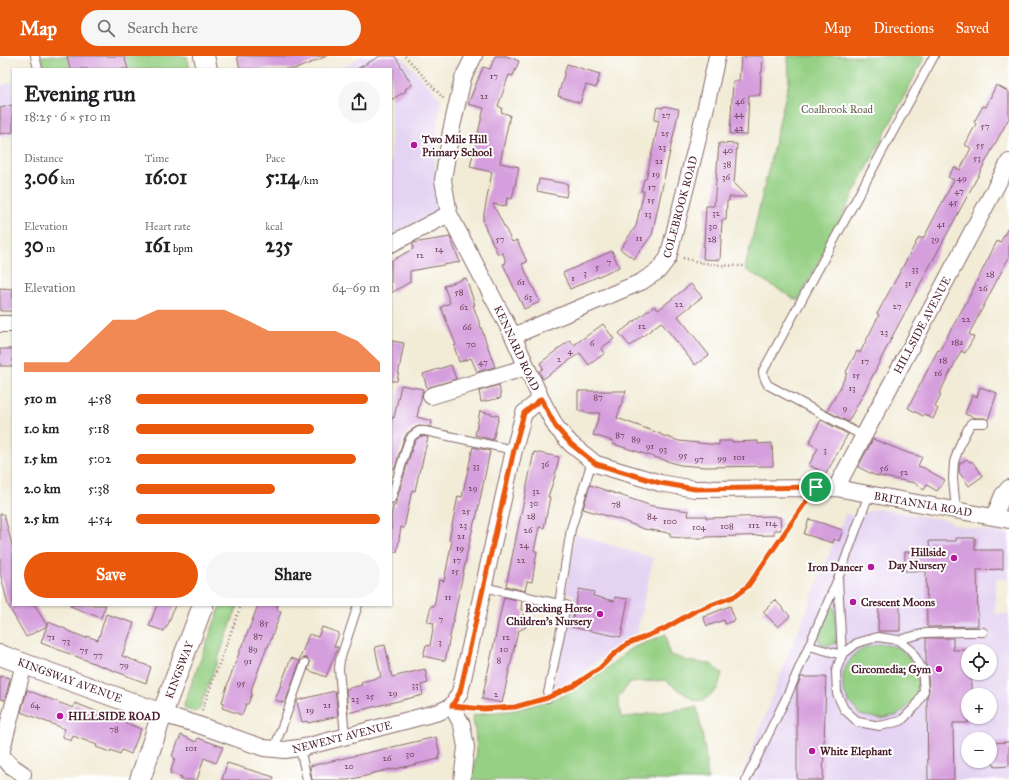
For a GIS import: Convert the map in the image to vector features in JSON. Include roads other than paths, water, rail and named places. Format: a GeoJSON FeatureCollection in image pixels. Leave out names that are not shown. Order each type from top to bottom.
{"type":"FeatureCollection","features":[{"type":"Feature","properties":{"kind":"street"},"geometry":{"type":"LineString","coordinates":[[204,56],[207,68]]}},
{"type":"Feature","properties":{"kind":"street","name":"KENNARD ROAD"},"geometry":{"type":"LineString","coordinates":[[474,56],[463,78],[451,131],[443,180],[449,214],[513,336],[541,399],[556,427],[571,444],[596,464],[660,483],[695,489],[836,488]]}},
{"type":"Feature","properties":{"kind":"street","name":"COLEBROOK ROAD"},"geometry":{"type":"LineString","coordinates":[[513,336],[641,282],[658,271],[668,258],[705,111],[717,56]]}},
{"type":"Feature","properties":{"kind":"street","name":"HILLSIDE AVENUE"},"geometry":{"type":"LineString","coordinates":[[836,488],[1009,162]]}},
{"type":"Feature","properties":{"kind":"street"},"geometry":{"type":"LineString","coordinates":[[392,243],[449,214]]}},
{"type":"Feature","properties":{"kind":"street"},"geometry":{"type":"LineString","coordinates":[[0,324],[12,324]]}},
{"type":"Feature","properties":{"kind":"street"},"geometry":{"type":"LineString","coordinates":[[431,396],[527,367]]}},
{"type":"Feature","properties":{"kind":"street"},"geometry":{"type":"LineString","coordinates":[[462,780],[466,747],[462,725],[452,706],[460,692],[514,450],[524,413],[541,399]]}},
{"type":"Feature","properties":{"kind":"street","name":"BRITANNIA ROAD"},"geometry":{"type":"LineString","coordinates":[[836,488],[1002,518]]}},
{"type":"Feature","properties":{"kind":"street"},"geometry":{"type":"LineString","coordinates":[[1002,518],[1003,494],[1009,488]]}},
{"type":"Feature","properties":{"kind":"street","name":"KINGSWAY"},"geometry":{"type":"LineString","coordinates":[[140,780],[162,714],[203,606]]}},
{"type":"Feature","properties":{"kind":"street","name":"KINGSWAY AVENUE"},"geometry":{"type":"LineString","coordinates":[[0,655],[162,714]]}},
{"type":"Feature","properties":{"kind":"street"},"geometry":{"type":"LineString","coordinates":[[24,664],[2,749],[2,756],[10,765],[24,774]]}},
{"type":"Feature","properties":{"kind":"street","name":"NEWENT AVENUE"},"geometry":{"type":"LineString","coordinates":[[162,714],[196,724],[264,748],[285,750],[300,748],[439,712],[452,706]]}},
{"type":"Feature","properties":{"kind":"lane"},"geometry":{"type":"LineString","coordinates":[[35,56],[38,68]]}},
{"type":"Feature","properties":{"kind":"lane"},"geometry":{"type":"LineString","coordinates":[[864,436],[768,385],[764,380],[763,371],[934,56]]}},
{"type":"Feature","properties":{"kind":"lane"},"geometry":{"type":"LineString","coordinates":[[956,510],[953,479],[954,462],[971,423],[984,423]]}},
{"type":"Feature","properties":{"kind":"lane"},"geometry":{"type":"LineString","coordinates":[[392,496],[408,443],[412,436],[419,431],[514,450]]}},
{"type":"Feature","properties":{"kind":"lane"},"geometry":{"type":"LineString","coordinates":[[559,604],[571,529],[592,461]]}},
{"type":"Feature","properties":{"kind":"lane"},"geometry":{"type":"LineString","coordinates":[[746,780],[787,696],[838,579],[869,494]]}},
{"type":"Feature","properties":{"kind":"lane"},"geometry":{"type":"LineString","coordinates":[[838,579],[842,655],[836,671],[837,694],[844,709],[858,722],[880,726],[901,721],[916,706],[924,691],[922,669],[911,650],[898,640]]}},
{"type":"Feature","properties":{"kind":"lane"},"geometry":{"type":"LineString","coordinates":[[483,587],[566,605],[547,698]]}},
{"type":"Feature","properties":{"kind":"lane"},"geometry":{"type":"LineString","coordinates":[[345,736],[340,660],[358,606]]}},
{"type":"Feature","properties":{"kind":"lane"},"geometry":{"type":"LineString","coordinates":[[842,655],[857,643],[878,637],[898,640],[925,633],[983,632]]}},
{"type":"Feature","properties":{"kind":"lane"},"geometry":{"type":"LineString","coordinates":[[809,646],[842,655]]}},
{"type":"Feature","properties":{"kind":"lane"},"geometry":{"type":"LineString","coordinates":[[274,749],[305,663]]}},
{"type":"Feature","properties":{"kind":"lane"},"geometry":{"type":"LineString","coordinates":[[300,748],[307,780]]}},
{"type":"Feature","properties":{"kind":"place","name":"Two Mile Hill Primary School"},"geometry":{"type":"Point","coordinates":[414,145]}},
{"type":"Feature","properties":{"kind":"place","name":"Hillside Day Nursery"},"geometry":{"type":"Point","coordinates":[954,558]}},
{"type":"Feature","properties":{"kind":"place","name":"Iron Dancer"},"geometry":{"type":"Point","coordinates":[871,567]}},
{"type":"Feature","properties":{"kind":"place","name":"Crescent Moons"},"geometry":{"type":"Point","coordinates":[853,602]}},
{"type":"Feature","properties":{"kind":"place","name":"Rocking Horse Children's Nursery"},"geometry":{"type":"Point","coordinates":[600,614]}},
{"type":"Feature","properties":{"kind":"place","name":"Circomedia; Gym"},"geometry":{"type":"Point","coordinates":[939,669]}},
{"type":"Feature","properties":{"kind":"place","name":"HILLSIDE ROAD"},"geometry":{"type":"Point","coordinates":[60,716]}},
{"type":"Feature","properties":{"kind":"place","name":"White Elephant"},"geometry":{"type":"Point","coordinates":[812,751]}},
{"type":"Feature","properties":{"kind":"park label","name":"Coalbrook Road"},"geometry":{"type":"Point","coordinates":[837,109]}}]}
